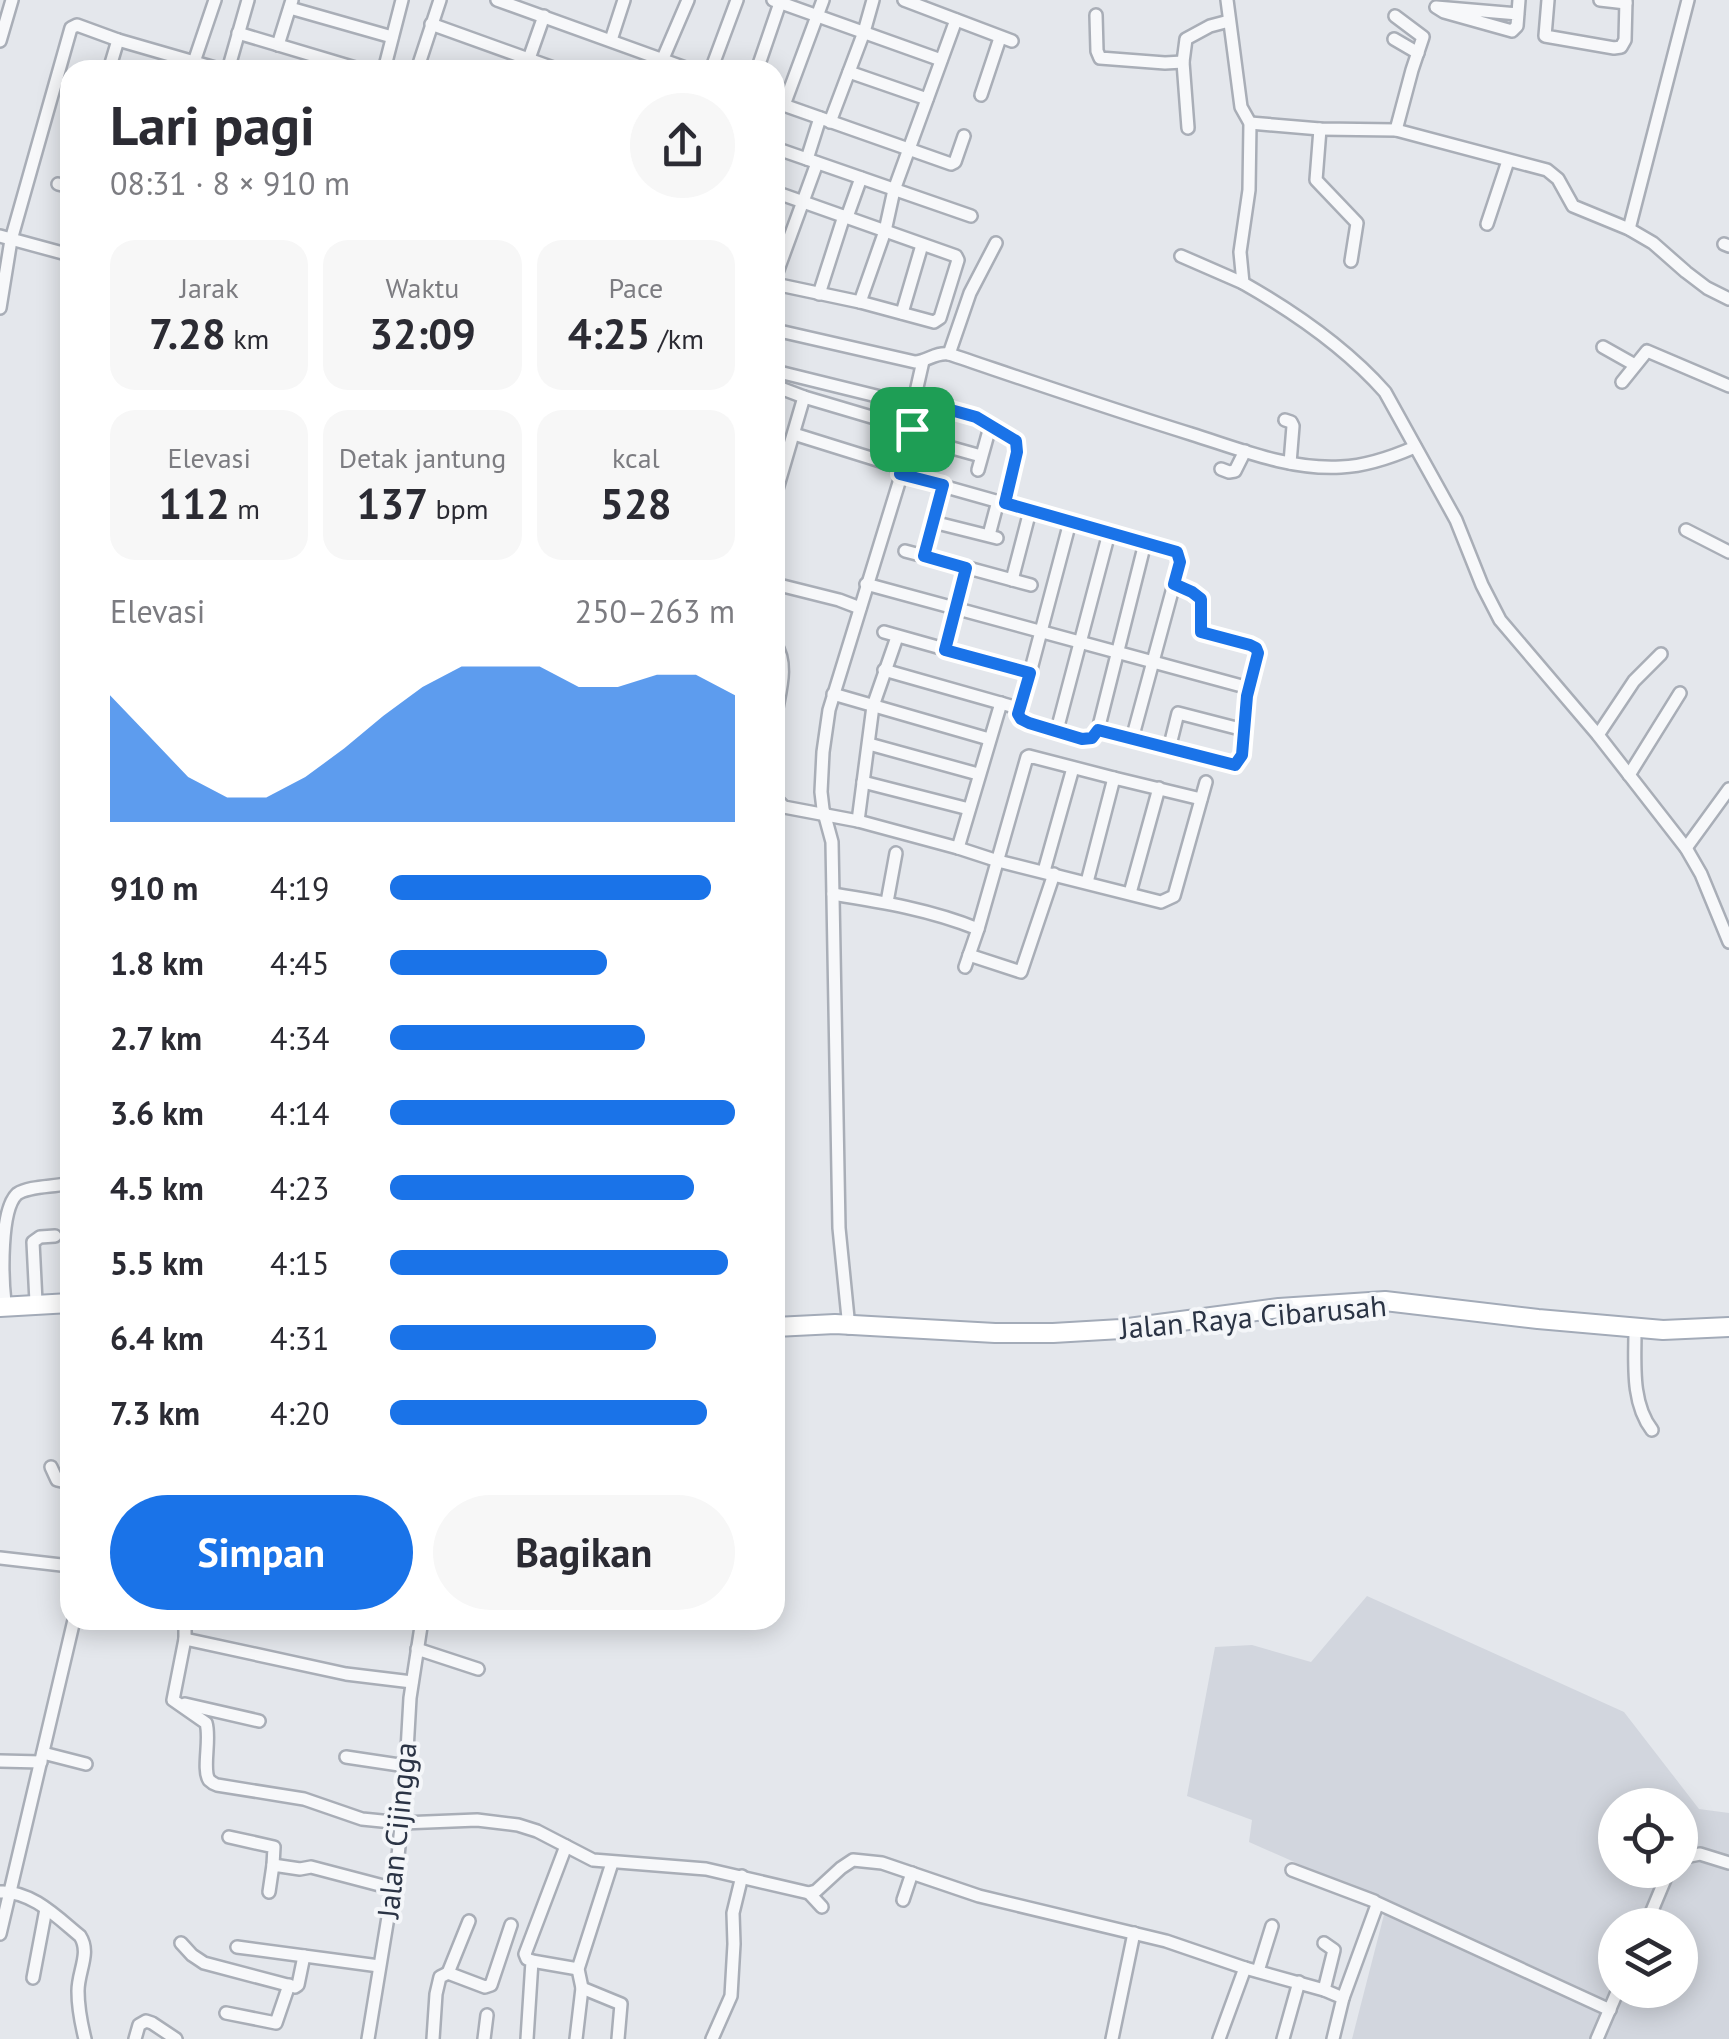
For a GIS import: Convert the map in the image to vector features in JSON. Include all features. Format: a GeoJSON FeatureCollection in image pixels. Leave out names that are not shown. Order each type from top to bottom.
{"type":"FeatureCollection","features":[{"type":"Feature","properties":{"kind":"main road","name":"Jalan Raya Cibarusah"},"geometry":{"type":"LineString","coordinates":[[785,1327],[1053,1333],[1140,1327],[1279,1308],[1385,1301],[1662,1330],[1729,1329]]}},
{"type":"Feature","properties":{"kind":"main road"},"geometry":{"type":"LineString","coordinates":[[2,1305],[60,1302]]}},
{"type":"Feature","properties":{"kind":"main road"},"geometry":{"type":"LineString","coordinates":[[2,1305],[60,1302]]}},
{"type":"Feature","properties":{"kind":"main road","name":"Jalan Raya Cibarusah"},"geometry":{"type":"LineString","coordinates":[[842,1326],[995,1336],[1078,1335],[1180,1326],[1280,1311],[1386,1305],[1635,1331],[1685,1334],[1729,1329]]}},
{"type":"Feature","properties":{"kind":"street"},"geometry":{"type":"LineString","coordinates":[[0,41],[12,0]]}},
{"type":"Feature","properties":{"kind":"street"},"geometry":{"type":"LineString","coordinates":[[195,60],[215,0]]}},
{"type":"Feature","properties":{"kind":"street"},"geometry":{"type":"LineString","coordinates":[[229,60],[248,0]]}},
{"type":"Feature","properties":{"kind":"street"},"geometry":{"type":"LineString","coordinates":[[422,60],[440,0]]}},
{"type":"Feature","properties":{"kind":"street"},"geometry":{"type":"LineString","coordinates":[[497,0],[612,40],[650,60]]}},
{"type":"Feature","properties":{"kind":"street"},"geometry":{"type":"LineString","coordinates":[[612,40],[624,0]]}},
{"type":"Feature","properties":{"kind":"street"},"geometry":{"type":"LineString","coordinates":[[662,60],[688,0]]}},
{"type":"Feature","properties":{"kind":"street"},"geometry":{"type":"LineString","coordinates":[[715,60],[736,0]]}},
{"type":"Feature","properties":{"kind":"street"},"geometry":{"type":"LineString","coordinates":[[785,92],[823,0]]}},
{"type":"Feature","properties":{"kind":"street"},"geometry":{"type":"LineString","coordinates":[[785,234],[802,202],[825,120],[849,72],[873,0]]}},
{"type":"Feature","properties":{"kind":"street"},"geometry":{"type":"LineString","coordinates":[[1227,0],[1241,107],[1250,123],[1249,190],[1240,252],[1244,283]]}},
{"type":"Feature","properties":{"kind":"street"},"geometry":{"type":"LineString","coordinates":[[1548,0],[1545,37],[1621,47],[1625,40],[1626,2],[1600,0]]}},
{"type":"Feature","properties":{"kind":"street"},"geometry":{"type":"LineString","coordinates":[[1629,229],[1688,0]]}},
{"type":"Feature","properties":{"kind":"street"},"geometry":{"type":"LineString","coordinates":[[386,60],[397,1]]}},
{"type":"Feature","properties":{"kind":"street"},"geometry":{"type":"LineString","coordinates":[[759,60],[778,1],[940,60]]}},
{"type":"Feature","properties":{"kind":"street"},"geometry":{"type":"LineString","coordinates":[[911,1],[1006,39],[981,95]]}},
{"type":"Feature","properties":{"kind":"street"},"geometry":{"type":"LineString","coordinates":[[1432,3],[1444,12],[1509,31],[1516,28],[1518,7]]}},
{"type":"Feature","properties":{"kind":"street"},"geometry":{"type":"LineString","coordinates":[[278,44],[291,4],[392,37]]}},
{"type":"Feature","properties":{"kind":"street"},"geometry":{"type":"LineString","coordinates":[[1096,15],[1100,58],[1184,62]]}},
{"type":"Feature","properties":{"kind":"street"},"geometry":{"type":"LineString","coordinates":[[529,60],[544,16]]}},
{"type":"Feature","properties":{"kind":"street"},"geometry":{"type":"LineString","coordinates":[[1395,16],[1422,36],[1396,130]]}},
{"type":"Feature","properties":{"kind":"street"},"geometry":{"type":"LineString","coordinates":[[860,302],[885,231],[894,190],[956,20]]}},
{"type":"Feature","properties":{"kind":"street"},"geometry":{"type":"LineString","coordinates":[[1188,128],[1184,44],[1188,36],[1228,21]]}},
{"type":"Feature","properties":{"kind":"street"},"geometry":{"type":"LineString","coordinates":[[431,24],[515,60]]}},
{"type":"Feature","properties":{"kind":"street"},"geometry":{"type":"LineString","coordinates":[[62,60],[72,28],[78,26],[187,60]]}},
{"type":"Feature","properties":{"kind":"street"},"geometry":{"type":"LineString","coordinates":[[238,33],[330,60]]}},
{"type":"Feature","properties":{"kind":"street"},"geometry":{"type":"LineString","coordinates":[[1394,39],[1418,53]]}},
{"type":"Feature","properties":{"kind":"street"},"geometry":{"type":"LineString","coordinates":[[112,60],[118,40]]}},
{"type":"Feature","properties":{"kind":"street"},"geometry":{"type":"LineString","coordinates":[[0,308],[6,238],[60,66]]}},
{"type":"Feature","properties":{"kind":"street"},"geometry":{"type":"LineString","coordinates":[[849,72],[926,99]]}},
{"type":"Feature","properties":{"kind":"street"},"geometry":{"type":"LineString","coordinates":[[785,106],[952,164],[964,136]]}},
{"type":"Feature","properties":{"kind":"street"},"geometry":{"type":"LineString","coordinates":[[1250,123],[1396,130],[1547,170],[1558,179],[1573,206],[1629,229],[1659,247],[1707,288],[1729,299]]}},
{"type":"Feature","properties":{"kind":"street"},"geometry":{"type":"LineString","coordinates":[[1320,129],[1316,180],[1357,223],[1350,262]]}},
{"type":"Feature","properties":{"kind":"street"},"geometry":{"type":"LineString","coordinates":[[785,152],[971,216]]}},
{"type":"Feature","properties":{"kind":"street"},"geometry":{"type":"LineString","coordinates":[[1487,224],[1508,161]]}},
{"type":"Feature","properties":{"kind":"street"},"geometry":{"type":"LineString","coordinates":[[818,294],[861,178]]}},
{"type":"Feature","properties":{"kind":"street"},"geometry":{"type":"LineString","coordinates":[[785,196],[956,256],[958,262],[938,321],[785,284]]}},
{"type":"Feature","properties":{"kind":"street"},"geometry":{"type":"LineString","coordinates":[[6,238],[60,252]]}},
{"type":"Feature","properties":{"kind":"street"},"geometry":{"type":"LineString","coordinates":[[949,354],[970,293],[996,243]]}},
{"type":"Feature","properties":{"kind":"street"},"geometry":{"type":"LineString","coordinates":[[902,314],[922,245]]}},
{"type":"Feature","properties":{"kind":"street"},"geometry":{"type":"LineString","coordinates":[[1181,256],[1244,283],[1333,344],[1384,392],[1456,520],[1500,620],[1686,848],[1702,874],[1729,942]]}},
{"type":"Feature","properties":{"kind":"street"},"geometry":{"type":"LineString","coordinates":[[785,332],[906,360],[923,362],[935,354],[949,354],[1290,463],[1341,467],[1395,455],[1415,446]]}},
{"type":"Feature","properties":{"kind":"street"},"geometry":{"type":"LineString","coordinates":[[1604,347],[1635,365]]}},
{"type":"Feature","properties":{"kind":"street"},"geometry":{"type":"LineString","coordinates":[[1622,382],[1645,351],[1649,351],[1729,386]]}},
{"type":"Feature","properties":{"kind":"street"},"geometry":{"type":"LineString","coordinates":[[815,812],[833,694],[902,471],[923,362]]}},
{"type":"Feature","properties":{"kind":"street"},"geometry":{"type":"LineString","coordinates":[[785,373],[912,405]]}},
{"type":"Feature","properties":{"kind":"street"},"geometry":{"type":"LineString","coordinates":[[785,390],[912,433],[980,463],[990,427]]}},
{"type":"Feature","properties":{"kind":"street"},"geometry":{"type":"LineString","coordinates":[[785,453],[804,397]]}},
{"type":"Feature","properties":{"kind":"street"},"geometry":{"type":"LineString","coordinates":[[912,433],[932,410],[940,407],[976,417],[1017,444],[993,536],[933,522]]}},
{"type":"Feature","properties":{"kind":"street"},"geometry":{"type":"LineString","coordinates":[[1284,420],[1293,429],[1290,463]]}},
{"type":"Feature","properties":{"kind":"street"},"geometry":{"type":"LineString","coordinates":[[794,434],[943,485],[1177,552],[1180,562],[1132,740]]}},
{"type":"Feature","properties":{"kind":"street"},"geometry":{"type":"LineString","coordinates":[[1221,469],[1234,471],[1245,450]]}},
{"type":"Feature","properties":{"kind":"street"},"geometry":{"type":"LineString","coordinates":[[924,556],[943,485]]}},
{"type":"Feature","properties":{"kind":"street"},"geometry":{"type":"LineString","coordinates":[[1012,580],[1030,510]]}},
{"type":"Feature","properties":{"kind":"street"},"geometry":{"type":"LineString","coordinates":[[1070,522],[1018,714],[1021,719],[1088,739],[1098,730],[1145,543]]}},
{"type":"Feature","properties":{"kind":"street"},"geometry":{"type":"LineString","coordinates":[[1686,530],[1729,552]]}},
{"type":"Feature","properties":{"kind":"street"},"geometry":{"type":"LineString","coordinates":[[1057,730],[1109,533]]}},
{"type":"Feature","properties":{"kind":"street"},"geometry":{"type":"LineString","coordinates":[[906,551],[1030,585]]}},
{"type":"Feature","properties":{"kind":"street"},"geometry":{"type":"LineString","coordinates":[[945,650],[966,568]]}},
{"type":"Feature","properties":{"kind":"street"},"geometry":{"type":"LineString","coordinates":[[866,584],[1248,688]]}},
{"type":"Feature","properties":{"kind":"street"},"geometry":{"type":"LineString","coordinates":[[1098,730],[1235,765],[1242,755],[1256,649],[1201,632],[1201,599],[1174,584]]}},
{"type":"Feature","properties":{"kind":"street"},"geometry":{"type":"LineString","coordinates":[[785,586],[860,608]]}},
{"type":"Feature","properties":{"kind":"street"},"geometry":{"type":"LineString","coordinates":[[884,632],[1030,673]]}},
{"type":"Feature","properties":{"kind":"street"},"geometry":{"type":"LineString","coordinates":[[858,820],[873,706],[897,637]]}},
{"type":"Feature","properties":{"kind":"street"},"geometry":{"type":"LineString","coordinates":[[1598,736],[1634,681],[1662,654]]}},
{"type":"Feature","properties":{"kind":"street"},"geometry":{"type":"LineString","coordinates":[[884,670],[1018,708]]}},
{"type":"Feature","properties":{"kind":"street"},"geometry":{"type":"LineString","coordinates":[[1629,775],[1680,693]]}},
{"type":"Feature","properties":{"kind":"street"},"geometry":{"type":"LineString","coordinates":[[833,694],[989,739]]}},
{"type":"Feature","properties":{"kind":"street"},"geometry":{"type":"LineString","coordinates":[[958,848],[1001,704]]}},
{"type":"Feature","properties":{"kind":"street"},"geometry":{"type":"LineString","coordinates":[[1169,749],[1178,713],[1244,730]]}},
{"type":"Feature","properties":{"kind":"street"},"geometry":{"type":"LineString","coordinates":[[869,744],[978,774]]}},
{"type":"Feature","properties":{"kind":"street"},"geometry":{"type":"LineString","coordinates":[[1073,768],[1021,972],[967,961],[1027,757],[1159,788],[1201,799]]}},
{"type":"Feature","properties":{"kind":"street"},"geometry":{"type":"LineString","coordinates":[[1087,882],[1114,778]]}},
{"type":"Feature","properties":{"kind":"street"},"geometry":{"type":"LineString","coordinates":[[863,782],[969,810]]}},
{"type":"Feature","properties":{"kind":"street"},"geometry":{"type":"LineString","coordinates":[[785,807],[858,820],[1160,902],[1174,896],[1206,782]]}},
{"type":"Feature","properties":{"kind":"street"},"geometry":{"type":"LineString","coordinates":[[1130,894],[1159,788]]}},
{"type":"Feature","properties":{"kind":"street"},"geometry":{"type":"LineString","coordinates":[[1686,848],[1729,790]]}},
{"type":"Feature","properties":{"kind":"street"},"geometry":{"type":"LineString","coordinates":[[815,812],[831,834],[842,1326]]}},
{"type":"Feature","properties":{"kind":"street"},"geometry":{"type":"LineString","coordinates":[[887,902],[896,853]]}},
{"type":"Feature","properties":{"kind":"street"},"geometry":{"type":"LineString","coordinates":[[833,894],[935,913],[978,929]]}},
{"type":"Feature","properties":{"kind":"street"},"geometry":{"type":"LineString","coordinates":[[2,1305],[1,1226],[10,1200],[24,1191],[60,1185]]}},
{"type":"Feature","properties":{"kind":"street"},"geometry":{"type":"LineString","coordinates":[[36,1302],[33,1242],[55,1236]]}},
{"type":"Feature","properties":{"kind":"street"},"geometry":{"type":"LineString","coordinates":[[1635,1331],[1638,1399],[1652,1430]]}},
{"type":"Feature","properties":{"kind":"street"},"geometry":{"type":"LineString","coordinates":[[51,1468],[60,1481]]}},
{"type":"Feature","properties":{"kind":"street"},"geometry":{"type":"LineString","coordinates":[[0,1558],[60,1565]]}},
{"type":"Feature","properties":{"kind":"street"},"geometry":{"type":"LineString","coordinates":[[0,1934],[4,1892],[42,1758],[72,1630]]}},
{"type":"Feature","properties":{"kind":"street"},"geometry":{"type":"LineString","coordinates":[[176,1702],[185,1630]]}},
{"type":"Feature","properties":{"kind":"street","name":"Jalan Cijingga"},"geometry":{"type":"LineString","coordinates":[[368,2039],[402,1823],[412,1682],[421,1630]]}},
{"type":"Feature","properties":{"kind":"street"},"geometry":{"type":"LineString","coordinates":[[185,1639],[346,1674],[412,1682]]}},
{"type":"Feature","properties":{"kind":"street"},"geometry":{"type":"LineString","coordinates":[[418,1650],[478,1669]]}},
{"type":"Feature","properties":{"kind":"street"},"geometry":{"type":"LineString","coordinates":[[156,1698],[258,1721]]}},
{"type":"Feature","properties":{"kind":"street"},"geometry":{"type":"LineString","coordinates":[[176,1702],[206,1724],[210,1736],[207,1775],[214,1784],[304,1799],[362,1819],[402,1823],[497,1821],[527,1827],[592,1860],[706,1869],[742,1876],[809,1894],[822,1907]]}},
{"type":"Feature","properties":{"kind":"street"},"geometry":{"type":"LineString","coordinates":[[0,1761],[42,1758],[86,1764]]}},
{"type":"Feature","properties":{"kind":"street"},"geometry":{"type":"LineString","coordinates":[[346,1758],[406,1766]]}},
{"type":"Feature","properties":{"kind":"street"},"geometry":{"type":"LineString","coordinates":[[229,1837],[274,1847],[269,1892]]}},
{"type":"Feature","properties":{"kind":"street"},"geometry":{"type":"LineString","coordinates":[[566,1846],[525,1953],[532,1961],[578,1969]]}},
{"type":"Feature","properties":{"kind":"street"},"geometry":{"type":"LineString","coordinates":[[1698,1854],[1729,1862]]}},
{"type":"Feature","properties":{"kind":"street"},"geometry":{"type":"LineString","coordinates":[[809,1894],[847,1863],[857,1859],[882,1863],[979,1896],[1134,1933],[1343,1998]]}},
{"type":"Feature","properties":{"kind":"street"},"geometry":{"type":"LineString","coordinates":[[576,2039],[582,1988],[578,1969],[612,1863]]}},
{"type":"Feature","properties":{"kind":"street"},"geometry":{"type":"LineString","coordinates":[[274,1865],[311,1866],[392,1888]]}},
{"type":"Feature","properties":{"kind":"street"},"geometry":{"type":"LineString","coordinates":[[1292,1870],[1375,1902],[1610,2010],[1597,2039]]}},
{"type":"Feature","properties":{"kind":"street"},"geometry":{"type":"LineString","coordinates":[[904,1900],[912,1873]]}},
{"type":"Feature","properties":{"kind":"street"},"geometry":{"type":"LineString","coordinates":[[712,2039],[731,1996],[733,1912],[742,1876]]}},
{"type":"Feature","properties":{"kind":"street"},"geometry":{"type":"LineString","coordinates":[[4,1892],[37,1902],[84,1942],[78,1994],[85,2039]]}},
{"type":"Feature","properties":{"kind":"street"},"geometry":{"type":"LineString","coordinates":[[1333,2039],[1343,1998],[1377,1908],[1375,1902]]}},
{"type":"Feature","properties":{"kind":"street"},"geometry":{"type":"LineString","coordinates":[[33,1978],[46,1909]]}},
{"type":"Feature","properties":{"kind":"street"},"geometry":{"type":"LineString","coordinates":[[433,2039],[438,1982],[448,1973],[469,1921]]}},
{"type":"Feature","properties":{"kind":"street"},"geometry":{"type":"LineString","coordinates":[[448,1973],[489,1987],[511,1925]]}},
{"type":"Feature","properties":{"kind":"street"},"geometry":{"type":"LineString","coordinates":[[1219,2039],[1272,1926]]}},
{"type":"Feature","properties":{"kind":"street"},"geometry":{"type":"LineString","coordinates":[[1112,2039],[1134,1933]]}},
{"type":"Feature","properties":{"kind":"street"},"geometry":{"type":"LineString","coordinates":[[181,1943],[201,1961],[289,1986],[297,1986],[304,1956]]}},
{"type":"Feature","properties":{"kind":"street"},"geometry":{"type":"LineString","coordinates":[[1324,1944],[1334,1950],[1324,1990]]}},
{"type":"Feature","properties":{"kind":"street"},"geometry":{"type":"LineString","coordinates":[[237,1947],[379,1966]]}},
{"type":"Feature","properties":{"kind":"street"},"geometry":{"type":"LineString","coordinates":[[527,2039],[532,1961]]}},
{"type":"Feature","properties":{"kind":"street"},"geometry":{"type":"LineString","coordinates":[[1283,2039],[1299,1982]]}},
{"type":"Feature","properties":{"kind":"street"},"geometry":{"type":"LineString","coordinates":[[226,2013],[276,2023],[289,1986]]}},
{"type":"Feature","properties":{"kind":"street"},"geometry":{"type":"LineString","coordinates":[[582,1988],[621,2005],[618,2039]]}},
{"type":"Feature","properties":{"kind":"street"},"geometry":{"type":"LineString","coordinates":[[484,2039],[487,2014]]}},
{"type":"Feature","properties":{"kind":"street"},"geometry":{"type":"LineString","coordinates":[[135,2039],[138,2025],[146,2021],[176,2039]]}},
{"type":"Feature","properties":{"kind":"shaded area"},"geometry":{"type":"Polygon","coordinates":[[[1367,1596],[1624,1712],[1683,1788],[1598,1788],[1598,1888],[1698,1888],[1698,1808],[1729,1813],[1729,2039],[1352,2039],[1387,1903],[1249,1842],[1252,1820],[1187,1796],[1215,1647],[1252,1645],[1311,1662],[1367,1596]]]}},
{"type":"Feature","properties":{"kind":"route"},"geometry":{"type":"LineString","coordinates":[[940,407],[976,417],[1016,441],[1005,503],[1176,550],[1180,562],[1174,584],[1201,599],[1201,632],[1250,645],[1258,653],[1248,688],[1242,755],[1237,764],[1098,730],[1092,738],[1082,739],[1029,723],[1018,716],[1018,708],[1030,673],[945,650],[966,568],[924,556],[943,485],[900,474],[912,429],[918,429],[932,410],[940,407]]}}]}
